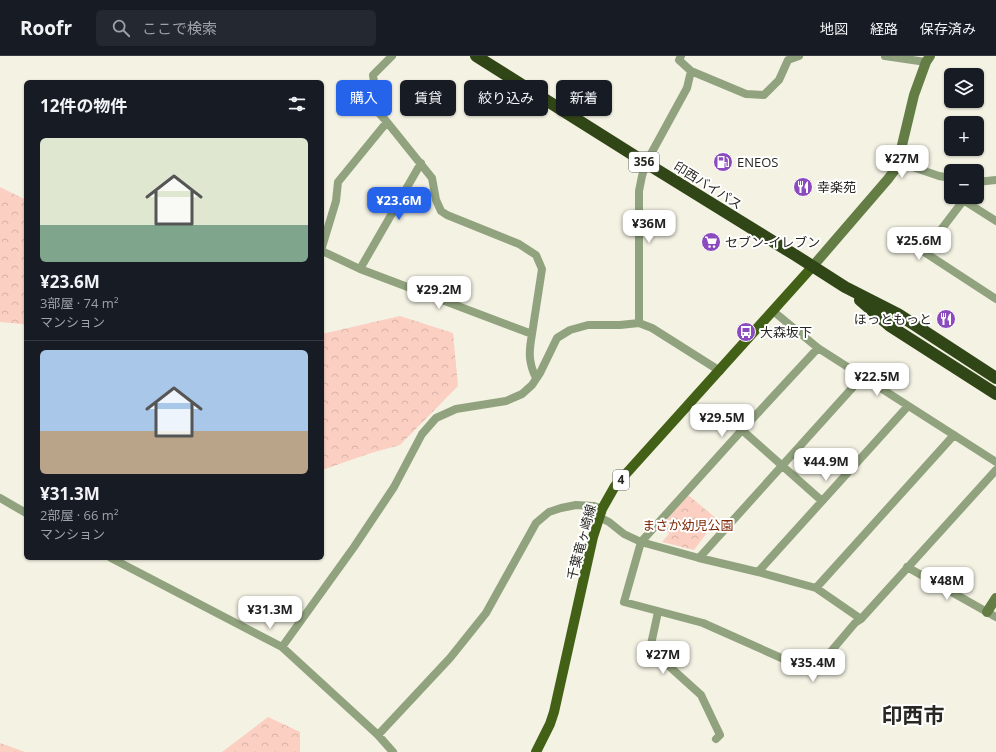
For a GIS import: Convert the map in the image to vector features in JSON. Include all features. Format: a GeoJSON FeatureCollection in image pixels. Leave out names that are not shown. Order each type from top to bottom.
{"type":"FeatureCollection","features":[{"type":"Feature","properties":{"kind":"highway","name":"印西バイパス"},"geometry":{"type":"LineString","coordinates":[[476,56],[814,266],[845,287],[890,326],[996,394]]}},
{"type":"Feature","properties":{"kind":"highway","name":"印西バイパス"},"geometry":{"type":"LineString","coordinates":[[845,287],[898,314],[996,378]]}},
{"type":"Feature","properties":{"kind":"main road","name":"千葉竜ヶ崎線"},"geometry":{"type":"LineString","coordinates":[[536,752],[550,724],[554,712],[593,537],[600,513],[615,486],[814,266]]}},
{"type":"Feature","properties":{"kind":"street"},"geometry":{"type":"LineString","coordinates":[[392,56],[373,75],[378,112],[432,178],[436,200],[442,211],[447,215],[519,244],[536,255],[542,269],[529,352],[532,370],[536,378]]}},
{"type":"Feature","properties":{"kind":"street"},"geometry":{"type":"LineString","coordinates":[[678,57],[691,70],[746,94],[764,95],[779,80],[788,60],[799,56]]}},
{"type":"Feature","properties":{"kind":"street"},"geometry":{"type":"LineString","coordinates":[[814,266],[888,179],[898,162],[914,95],[928,59],[885,56]]}},
{"type":"Feature","properties":{"kind":"street"},"geometry":{"type":"LineString","coordinates":[[639,323],[639,191],[642,176],[646,163],[687,88],[691,70]]}},
{"type":"Feature","properties":{"kind":"street"},"geometry":{"type":"LineString","coordinates":[[324,240],[336,201],[338,182],[387,122]]}},
{"type":"Feature","properties":{"kind":"street"},"geometry":{"type":"LineString","coordinates":[[898,162],[944,177]]}},
{"type":"Feature","properties":{"kind":"street"},"geometry":{"type":"LineString","coordinates":[[360,269],[421,163]]}},
{"type":"Feature","properties":{"kind":"street"},"geometry":{"type":"LineString","coordinates":[[984,181],[996,180]]}},
{"type":"Feature","properties":{"kind":"street"},"geometry":{"type":"LineString","coordinates":[[960,204],[924,252],[996,299]]}},
{"type":"Feature","properties":{"kind":"street"},"geometry":{"type":"LineString","coordinates":[[972,204],[996,221]]}},
{"type":"Feature","properties":{"kind":"street"},"geometry":{"type":"LineString","coordinates":[[324,252],[360,269],[532,334]]}},
{"type":"Feature","properties":{"kind":"street"},"geometry":{"type":"LineString","coordinates":[[773,311],[818,348],[996,462]]}},
{"type":"Feature","properties":{"kind":"street"},"geometry":{"type":"LineString","coordinates":[[282,647],[354,547],[394,487],[422,434],[436,418],[456,409],[506,401],[522,394],[532,385],[557,338],[570,330],[588,325],[620,325],[639,323],[652,328],[720,371]]}},
{"type":"Feature","properties":{"kind":"street"},"geometry":{"type":"LineString","coordinates":[[818,348],[641,542],[624,602],[703,623],[815,673],[826,656],[855,623],[861,619],[996,470]]}},
{"type":"Feature","properties":{"kind":"street"},"geometry":{"type":"LineString","coordinates":[[699,558],[863,376]]}},
{"type":"Feature","properties":{"kind":"street"},"geometry":{"type":"LineString","coordinates":[[758,572],[908,406]]}},
{"type":"Feature","properties":{"kind":"street"},"geometry":{"type":"LineString","coordinates":[[742,430],[822,501]]}},
{"type":"Feature","properties":{"kind":"street"},"geometry":{"type":"LineString","coordinates":[[816,588],[954,435]]}},
{"type":"Feature","properties":{"kind":"street"},"geometry":{"type":"LineString","coordinates":[[0,498],[24,512]]}},
{"type":"Feature","properties":{"kind":"street"},"geometry":{"type":"LineString","coordinates":[[378,735],[450,658],[486,613],[536,523],[549,512],[562,508],[576,505],[594,506],[609,522],[624,534],[641,542],[816,588],[861,619]]}},
{"type":"Feature","properties":{"kind":"street"},"geometry":{"type":"LineString","coordinates":[[115,560],[282,647],[378,735],[393,752]]}},
{"type":"Feature","properties":{"kind":"street"},"geometry":{"type":"LineString","coordinates":[[907,567],[996,617]]}},
{"type":"Feature","properties":{"kind":"street"},"geometry":{"type":"LineString","coordinates":[[987,612],[996,598]]}},
{"type":"Feature","properties":{"kind":"street"},"geometry":{"type":"LineString","coordinates":[[658,612],[650,649],[701,695],[720,735],[716,739]]}},
{"type":"Feature","properties":{"kind":"green space"},"geometry":{"type":"Polygon","coordinates":[[[0,187],[24,199],[24,324],[0,322],[0,187]]]}},
{"type":"Feature","properties":{"kind":"green space"},"geometry":{"type":"Polygon","coordinates":[[[400,316],[453,333],[458,386],[400,445],[371,453],[324,469],[324,334],[400,316]]]}},
{"type":"Feature","properties":{"kind":"green space","name":"まさか幼児公園"},"geometry":{"type":"Polygon","coordinates":[[[688,495],[717,519],[694,550],[662,542],[669,534],[664,523],[688,495]]]}},
{"type":"Feature","properties":{"kind":"green space"},"geometry":{"type":"Polygon","coordinates":[[[268,717],[300,732],[300,752],[222,752],[268,717]]]}},
{"type":"Feature","properties":{"kind":"green space"},"geometry":{"type":"Polygon","coordinates":[[[0,743],[25,752],[0,752],[0,743]]]}},
{"type":"Feature","properties":{"kind":"place","name":"ENEOS"},"geometry":{"type":"Point","coordinates":[723,162]}},
{"type":"Feature","properties":{"kind":"place","name":"幸楽苑"},"geometry":{"type":"Point","coordinates":[803,187]}},
{"type":"Feature","properties":{"kind":"place","name":"セブン-イレブン"},"geometry":{"type":"Point","coordinates":[711,242]}},
{"type":"Feature","properties":{"kind":"place","name":"ほっともっと"},"geometry":{"type":"Point","coordinates":[946,319]}},
{"type":"Feature","properties":{"kind":"place","name":"大森坂下"},"geometry":{"type":"Point","coordinates":[746,332]}},
{"type":"Feature","properties":{"kind":"district","name":"印西市"},"geometry":{"type":"Point","coordinates":[913,716]}}]}
